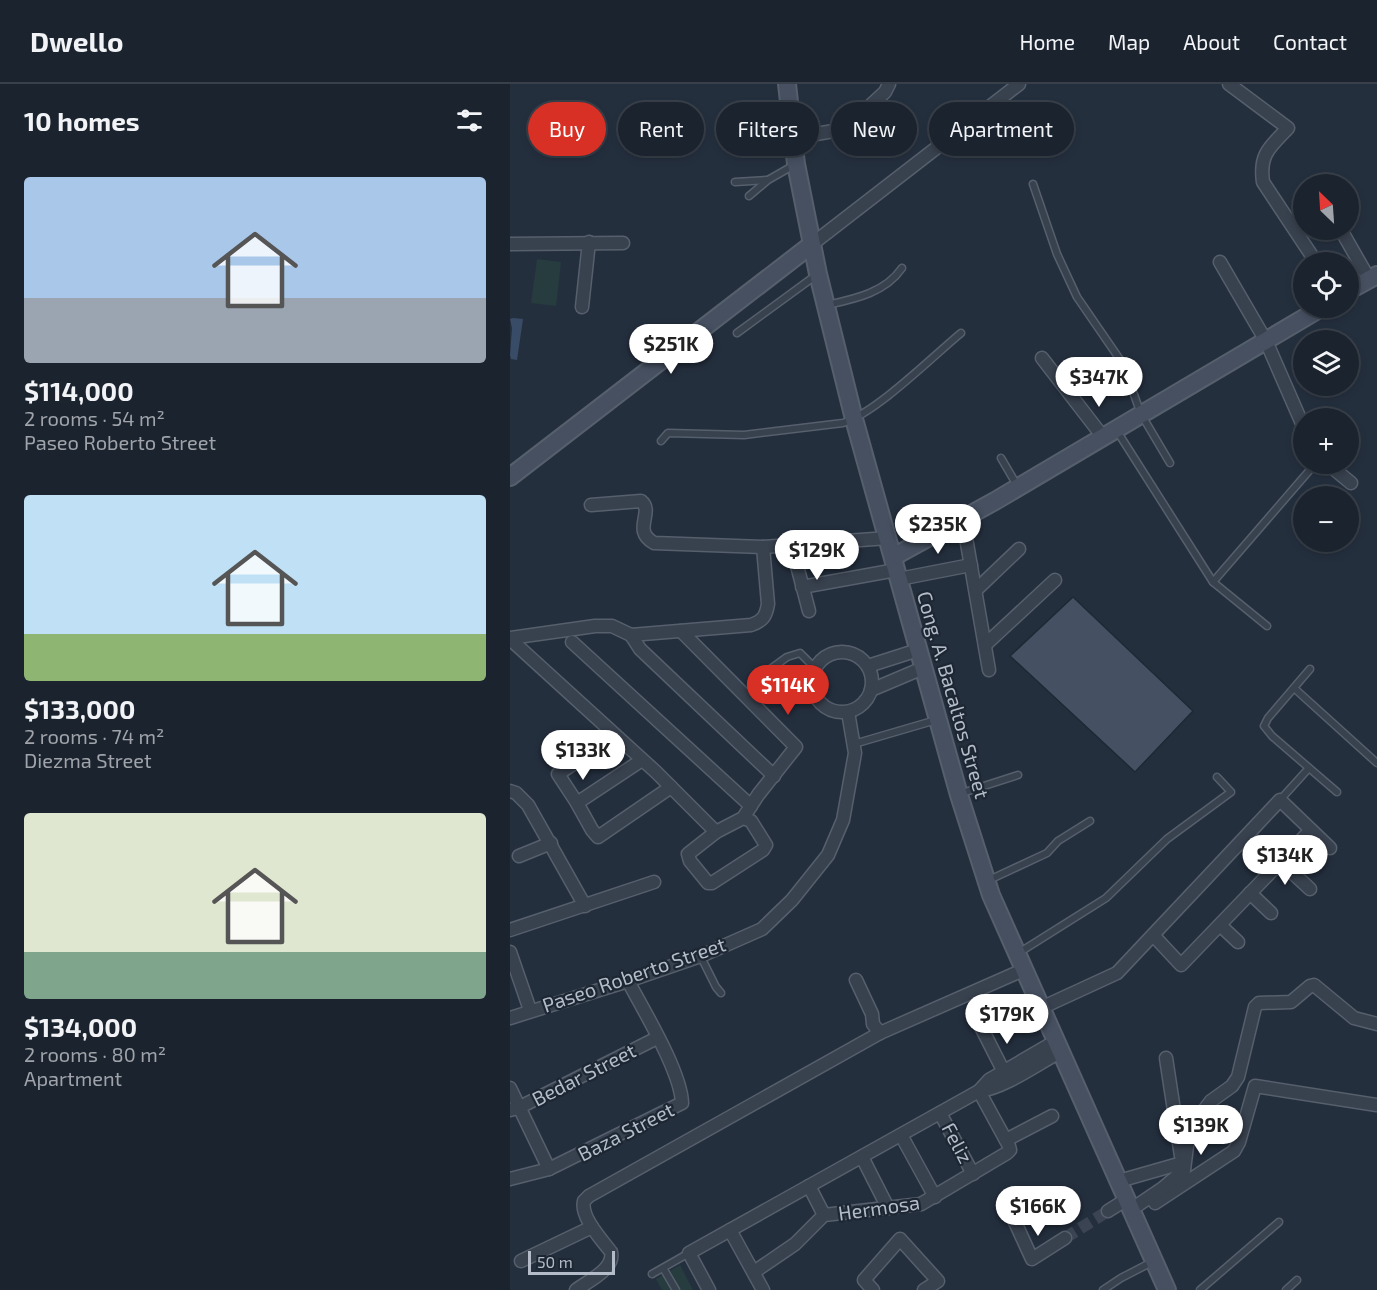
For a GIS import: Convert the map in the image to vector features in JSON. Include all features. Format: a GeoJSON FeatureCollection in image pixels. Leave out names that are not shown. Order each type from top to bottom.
{"type":"FeatureCollection","features":[{"type":"Feature","properties":{"kind":"street","name":"Cong. A. Bacaltos Street"},"geometry":{"type":"LineString","coordinates":[[787,84],[789,102]]}},
{"type":"Feature","properties":{"kind":"street"},"geometry":{"type":"LineString","coordinates":[[819,134],[845,129],[885,92],[889,84]]}},
{"type":"Feature","properties":{"kind":"street"},"geometry":{"type":"LineString","coordinates":[[510,477],[1019,84]]}},
{"type":"Feature","properties":{"kind":"street"},"geometry":{"type":"LineString","coordinates":[[1228,84],[1288,128],[1267,152],[1261,166],[1263,182],[1309,252]]}},
{"type":"Feature","properties":{"kind":"street","name":"Cong. A. Bacaltos Street"},"geometry":{"type":"LineString","coordinates":[[795,156],[811,245],[854,419],[937,720],[987,882],[1020,962],[1167,1290]]}},
{"type":"Feature","properties":{"kind":"street"},"geometry":{"type":"LineString","coordinates":[[1348,240],[1373,277],[1359,285]]}},
{"type":"Feature","properties":{"kind":"street"},"geometry":{"type":"LineString","coordinates":[[582,307],[589,242]]}},
{"type":"Feature","properties":{"kind":"street"},"geometry":{"type":"LineString","coordinates":[[510,244],[623,243]]}},
{"type":"Feature","properties":{"kind":"street"},"geometry":{"type":"LineString","coordinates":[[1220,262],[1266,341],[1295,408]]}},
{"type":"Feature","properties":{"kind":"street"},"geometry":{"type":"LineString","coordinates":[[896,569],[1018,487],[1304,318]]}},
{"type":"Feature","properties":{"kind":"street"},"geometry":{"type":"LineString","coordinates":[[1042,358],[1109,433]]}},
{"type":"Feature","properties":{"kind":"street"},"geometry":{"type":"LineString","coordinates":[[1340,474],[1351,483]]}},
{"type":"Feature","properties":{"kind":"street"},"geometry":{"type":"LineString","coordinates":[[591,505],[641,501],[646,508],[643,530],[646,539],[654,543],[763,547],[888,538]]}},
{"type":"Feature","properties":{"kind":"street"},"geometry":{"type":"LineString","coordinates":[[965,532],[989,669]]}},
{"type":"Feature","properties":{"kind":"street"},"geometry":{"type":"LineString","coordinates":[[510,639],[595,626],[612,626],[631,635],[751,625],[761,621],[768,604],[763,547]]}},
{"type":"Feature","properties":{"kind":"street"},"geometry":{"type":"LineString","coordinates":[[976,590],[1019,549]]}},
{"type":"Feature","properties":{"kind":"street"},"geometry":{"type":"LineString","coordinates":[[795,558],[808,611]]}},
{"type":"Feature","properties":{"kind":"street"},"geometry":{"type":"LineString","coordinates":[[802,587],[896,569],[971,565]]}},
{"type":"Feature","properties":{"kind":"street"},"geometry":{"type":"LineString","coordinates":[[985,645],[1055,580]]}},
{"type":"Feature","properties":{"kind":"street"},"geometry":{"type":"LineString","coordinates":[[681,631],[796,747],[743,818],[716,832],[688,854],[690,861],[708,883],[712,883],[763,850],[766,845],[751,821],[743,818]]}},
{"type":"Feature","properties":{"kind":"street"},"geometry":{"type":"LineString","coordinates":[[631,635],[640,649],[774,776]]}},
{"type":"Feature","properties":{"kind":"street"},"geometry":{"type":"LineString","coordinates":[[510,639],[671,787],[716,832]]}},
{"type":"Feature","properties":{"kind":"street"},"geometry":{"type":"LineString","coordinates":[[572,642],[751,806]]}},
{"type":"Feature","properties":{"kind":"street"},"geometry":{"type":"LineString","coordinates":[[868,666],[918,650]]}},
{"type":"Feature","properties":{"kind":"street"},"geometry":{"type":"LineString","coordinates":[[845,652],[854,654],[868,666],[872,678],[871,690],[866,700],[858,708],[848,712],[837,712],[826,708],[818,700],[813,690],[812,679],[815,668],[828,656],[845,652]]}},
{"type":"Feature","properties":{"kind":"street"},"geometry":{"type":"LineString","coordinates":[[871,690],[923,668]]}},
{"type":"Feature","properties":{"kind":"street","name":"Paseo Roberto Street"},"geometry":{"type":"LineString","coordinates":[[510,1017],[701,956],[762,929],[792,900],[828,855],[843,820],[855,753],[848,712]]}},
{"type":"Feature","properties":{"kind":"street"},"geometry":{"type":"LineString","coordinates":[[615,735],[558,774],[598,837],[671,787]]}},
{"type":"Feature","properties":{"kind":"street"},"geometry":{"type":"LineString","coordinates":[[577,803],[642,760]]}},
{"type":"Feature","properties":{"kind":"street"},"geometry":{"type":"LineString","coordinates":[[510,791],[516,793],[528,805],[585,906]]}},
{"type":"Feature","properties":{"kind":"street"},"geometry":{"type":"LineString","coordinates":[[1041,1008],[1117,973],[1280,800],[1330,848]]}},
{"type":"Feature","properties":{"kind":"street"},"geometry":{"type":"LineString","coordinates":[[1153,935],[1181,965],[1311,830]]}},
{"type":"Feature","properties":{"kind":"street"},"geometry":{"type":"LineString","coordinates":[[519,856],[551,843]]}},
{"type":"Feature","properties":{"kind":"street"},"geometry":{"type":"LineString","coordinates":[[1281,862],[1310,889]]}},
{"type":"Feature","properties":{"kind":"street"},"geometry":{"type":"LineString","coordinates":[[510,930],[654,882]]}},
{"type":"Feature","properties":{"kind":"street"},"geometry":{"type":"LineString","coordinates":[[1250,893],[1271,913]]}},
{"type":"Feature","properties":{"kind":"street"},"geometry":{"type":"LineString","coordinates":[[1220,925],[1238,942]]}},
{"type":"Feature","properties":{"kind":"street"},"geometry":{"type":"LineString","coordinates":[[510,952],[530,1010]]}},
{"type":"Feature","properties":{"kind":"street"},"geometry":{"type":"LineString","coordinates":[[576,1290],[612,1262],[611,1252],[592,1227],[583,1205],[589,1196],[880,1033],[1020,962]]}},
{"type":"Feature","properties":{"kind":"street"},"geometry":{"type":"LineString","coordinates":[[856,980],[872,1014],[873,1024],[880,1033]]}},
{"type":"Feature","properties":{"kind":"street","name":"Baza Street"},"geometry":{"type":"LineString","coordinates":[[510,1179],[549,1169],[682,1103],[681,1091],[628,981]]}},
{"type":"Feature","properties":{"kind":"street"},"geometry":{"type":"LineString","coordinates":[[1131,1208],[1162,1188],[1183,1166],[1189,1130],[1211,1101],[1236,1082],[1255,1007],[1259,1003],[1291,1002],[1314,985],[1354,1018],[1377,1024]]}},
{"type":"Feature","properties":{"kind":"street"},"geometry":{"type":"LineString","coordinates":[[1006,1076],[979,1023],[1012,1014]]}},
{"type":"Feature","properties":{"kind":"street","name":"Bedar Street"},"geometry":{"type":"LineString","coordinates":[[514,1109],[657,1038]]}},
{"type":"Feature","properties":{"kind":"street"},"geometry":{"type":"LineString","coordinates":[[710,1290],[689,1253],[979,1091],[990,1080],[1006,1076],[1058,1046]]}},
{"type":"Feature","properties":{"kind":"street"},"geometry":{"type":"LineString","coordinates":[[1166,1058],[1183,1166]]}},
{"type":"Feature","properties":{"kind":"street"},"geometry":{"type":"LineString","coordinates":[[1108,1211],[1131,1208],[1234,1151],[1239,1142],[1255,1086],[1377,1105]]}},
{"type":"Feature","properties":{"kind":"street"},"geometry":{"type":"LineString","coordinates":[[510,1088],[514,1109],[549,1169]]}},
{"type":"Feature","properties":{"kind":"street"},"geometry":{"type":"LineString","coordinates":[[979,1091],[1008,1145]]}},
{"type":"Feature","properties":{"kind":"street","name":"Feliz"},"geometry":{"type":"LineString","coordinates":[[940,1113],[973,1174]]}},
{"type":"Feature","properties":{"kind":"street","name":"Hermosa"},"geometry":{"type":"LineString","coordinates":[[754,1272],[795,1244],[824,1215],[913,1206],[935,1197],[973,1174],[1008,1145],[1052,1116]]}},
{"type":"Feature","properties":{"kind":"street"},"geometry":{"type":"LineString","coordinates":[[901,1134],[935,1197]]}},
{"type":"Feature","properties":{"kind":"street"},"geometry":{"type":"LineString","coordinates":[[862,1157],[888,1208]]}},
{"type":"Feature","properties":{"kind":"street"},"geometry":{"type":"LineString","coordinates":[[1119,1181],[1183,1166]]}},
{"type":"Feature","properties":{"kind":"street"},"geometry":{"type":"LineString","coordinates":[[809,1186],[824,1215]]}},
{"type":"Feature","properties":{"kind":"street"},"geometry":{"type":"LineString","coordinates":[[1015,1222],[1032,1259],[1065,1238]]}},
{"type":"Feature","properties":{"kind":"street"},"geometry":{"type":"LineString","coordinates":[[521,1261],[592,1227]]}},
{"type":"Feature","properties":{"kind":"street"},"geometry":{"type":"LineString","coordinates":[[730,1230],[763,1290]]}},
{"type":"Feature","properties":{"kind":"street"},"geometry":{"type":"LineString","coordinates":[[873,1290],[864,1280],[900,1239],[938,1281],[924,1290]]}},
{"type":"Feature","properties":{"kind":"lane"},"geometry":{"type":"LineString","coordinates":[[749,196],[768,180],[796,164]]}},
{"type":"Feature","properties":{"kind":"lane"},"geometry":{"type":"LineString","coordinates":[[735,182],[768,180]]}},
{"type":"Feature","properties":{"kind":"lane"},"geometry":{"type":"LineString","coordinates":[[1034,184],[1057,254],[1077,297],[1123,364],[1141,414],[1170,463]]}},
{"type":"Feature","properties":{"kind":"lane"},"geometry":{"type":"LineString","coordinates":[[826,305],[855,299],[882,287],[897,276],[902,268]]}},
{"type":"Feature","properties":{"kind":"lane"},"geometry":{"type":"LineString","coordinates":[[737,333],[818,274]]}},
{"type":"Feature","properties":{"kind":"lane"},"geometry":{"type":"LineString","coordinates":[[661,441],[668,433],[744,435],[843,423],[854,419],[894,390],[961,333]]}},
{"type":"Feature","properties":{"kind":"lane"},"geometry":{"type":"LineString","coordinates":[[1109,433],[1213,582],[1267,626]]}},
{"type":"Feature","properties":{"kind":"lane"},"geometry":{"type":"LineString","coordinates":[[1001,458],[1018,487]]}},
{"type":"Feature","properties":{"kind":"lane"},"geometry":{"type":"LineString","coordinates":[[1213,582],[1307,474]]}},
{"type":"Feature","properties":{"kind":"lane"},"geometry":{"type":"LineString","coordinates":[[765,673],[787,657],[800,653],[815,668]]}},
{"type":"Feature","properties":{"kind":"lane"},"geometry":{"type":"LineString","coordinates":[[1310,669],[1268,718],[1264,726],[1272,736],[1337,792]]}},
{"type":"Feature","properties":{"kind":"lane"},"geometry":{"type":"LineString","coordinates":[[1294,688],[1377,763]]}},
{"type":"Feature","properties":{"kind":"lane"},"geometry":{"type":"LineString","coordinates":[[854,744],[937,720]]}},
{"type":"Feature","properties":{"kind":"lane"},"geometry":{"type":"LineString","coordinates":[[1280,800],[1309,768]]}},
{"type":"Feature","properties":{"kind":"lane"},"geometry":{"type":"LineString","coordinates":[[959,795],[1018,775]]}},
{"type":"Feature","properties":{"kind":"lane"},"geometry":{"type":"LineString","coordinates":[[1020,962],[1106,898],[1167,840],[1231,792],[1217,777]]}},
{"type":"Feature","properties":{"kind":"lane"},"geometry":{"type":"LineString","coordinates":[[987,882],[1047,853],[1058,841],[1090,821]]}},
{"type":"Feature","properties":{"kind":"lane"},"geometry":{"type":"LineString","coordinates":[[701,956],[721,993]]}},
{"type":"Feature","properties":{"kind":"lane"},"geometry":{"type":"LineString","coordinates":[[1200,1290],[1279,1222]]}},
{"type":"Feature","properties":{"kind":"lane"},"geometry":{"type":"LineString","coordinates":[[652,1274],[689,1253]]}},
{"type":"Feature","properties":{"kind":"lane"},"geometry":{"type":"LineString","coordinates":[[1103,1290],[1154,1261]]}},
{"type":"Feature","properties":{"kind":"lane"},"geometry":{"type":"LineString","coordinates":[[663,1268],[676,1290]]}},
{"type":"Feature","properties":{"kind":"lane"},"geometry":{"type":"LineString","coordinates":[[1286,1290],[1297,1280]]}},
{"type":"Feature","properties":{"kind":"green space"},"geometry":{"type":"Polygon","coordinates":[[[537,259],[561,262],[556,306],[531,303],[537,259]]]}},
{"type":"Feature","properties":{"kind":"green space"},"geometry":{"type":"Polygon","coordinates":[[[680,1265],[693,1290],[662,1290],[656,1279],[680,1265]]]}},
{"type":"Feature","properties":{"kind":"water"},"geometry":{"type":"Polygon","coordinates":[[[510,319],[523,319],[517,360],[511,359],[510,355],[512,328],[510,319]]]}},
{"type":"Feature","properties":{"kind":"building"},"geometry":{"type":"Polygon","coordinates":[[[1073,597],[1193,711],[1135,772],[1010,656],[1073,597]]]}},
{"type":"Feature","properties":{"kind":"tunnel"},"geometry":{"type":"LineString","coordinates":[[1065,1238],[1108,1211]]}}]}
